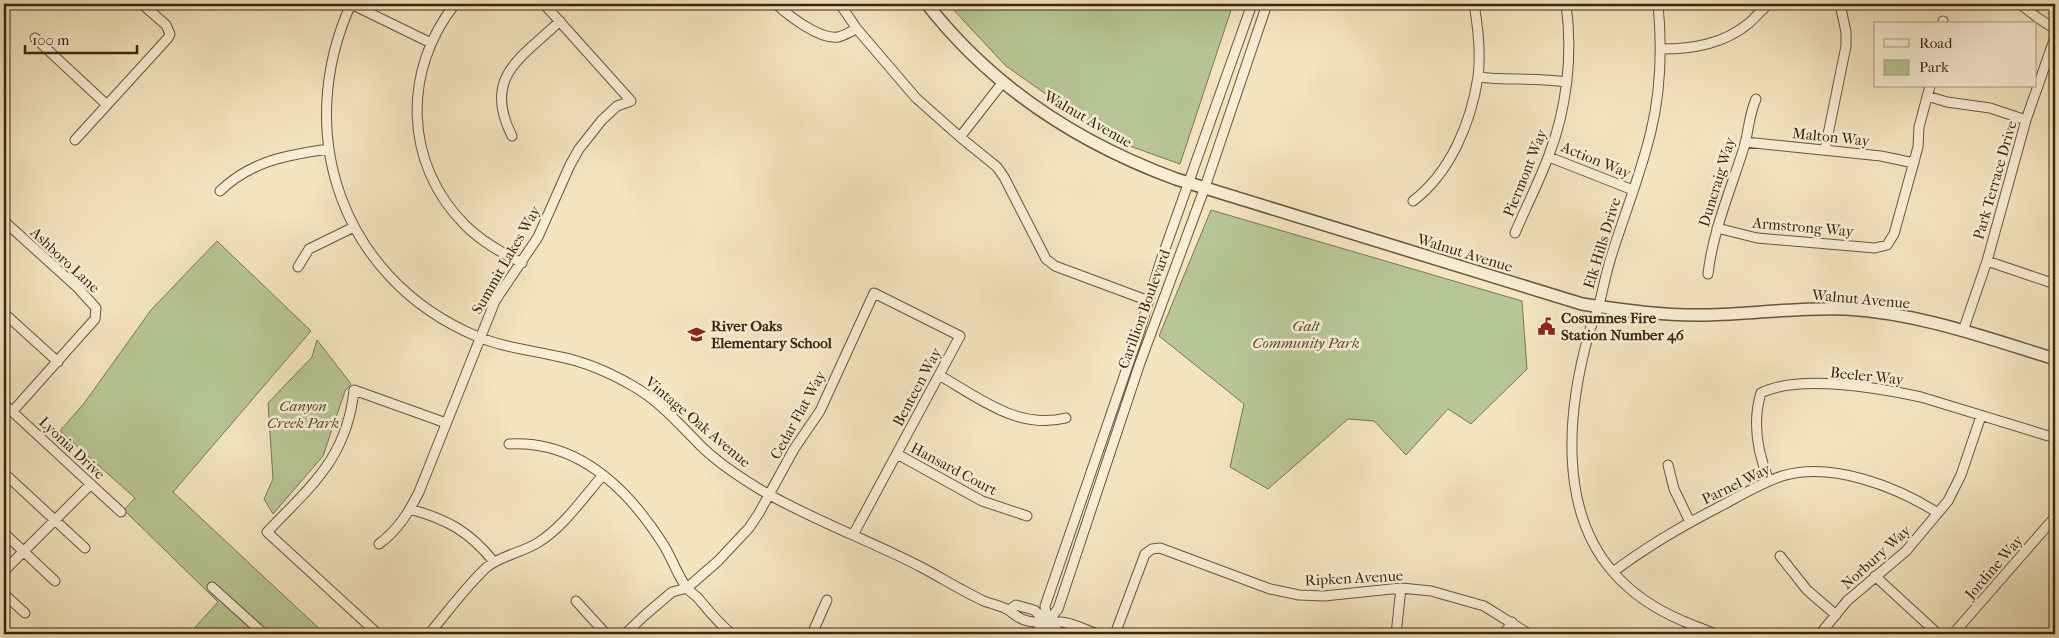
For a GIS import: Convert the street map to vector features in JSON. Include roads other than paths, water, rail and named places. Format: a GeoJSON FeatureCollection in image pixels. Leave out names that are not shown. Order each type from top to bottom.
{"type":"FeatureCollection","features":[{"type":"Feature","properties":{"kind":"street"},"geometry":{"type":"LineString","coordinates":[[75,140],[170,34],[166,25],[142,4]]}},
{"type":"Feature","properties":{"kind":"street"},"geometry":{"type":"LineString","coordinates":[[351,4],[431,43]]}},
{"type":"Feature","properties":{"kind":"street","name":"Vintage Oak Avenue"},"geometry":{"type":"LineString","coordinates":[[351,4],[335,43],[329,70],[325,105],[328,149],[338,188],[354,227],[378,262],[407,293],[440,318],[479,337],[519,349],[579,362],[613,375],[665,408],[716,459],[770,494],[919,566],[986,602],[1009,610],[1016,605],[1034,610],[1048,622]]}},
{"type":"Feature","properties":{"kind":"street"},"geometry":{"type":"LineString","coordinates":[[455,4],[440,24],[420,75],[416,106],[420,140],[430,176],[446,203],[466,227],[491,246],[522,263]]}},
{"type":"Feature","properties":{"kind":"street"},"geometry":{"type":"LineString","coordinates":[[512,136],[504,122],[500,94],[504,80],[516,62],[560,21],[544,4]]}},
{"type":"Feature","properties":{"kind":"street"},"geometry":{"type":"LineString","coordinates":[[776,4],[820,34],[838,37],[856,29]]}},
{"type":"Feature","properties":{"kind":"street"},"geometry":{"type":"LineString","coordinates":[[840,4],[856,29],[916,98],[960,137],[997,166],[1046,260],[1055,266],[1149,301]]}},
{"type":"Feature","properties":{"kind":"street","name":"Walnut Avenue"},"geometry":{"type":"LineString","coordinates":[[927,4],[962,44],[1003,82],[1057,121],[1089,140],[1132,161],[1188,182],[1552,296],[1598,306],[1661,314],[1706,315],[1800,309],[1847,310],[1926,320],[2055,359]]}},
{"type":"Feature","properties":{"kind":"street","name":"Carillion Boulevard"},"geometry":{"type":"LineString","coordinates":[[1047,634],[1048,622],[1045,606],[1188,182],[1252,4]]}},
{"type":"Feature","properties":{"kind":"street","name":"Carillion Boulevard"},"geometry":{"type":"LineString","coordinates":[[1036,634],[1058,609],[1140,362],[1205,187],[1267,4]]}},
{"type":"Feature","properties":{"kind":"street"},"geometry":{"type":"LineString","coordinates":[[1413,201],[1429,186],[1453,153],[1462,133],[1478,77],[1479,38],[1474,4]]}},
{"type":"Feature","properties":{"kind":"street","name":"Piermont Way"},"geometry":{"type":"LineString","coordinates":[[1515,233],[1558,131],[1569,50],[1566,4]]}},
{"type":"Feature","properties":{"kind":"street","name":"Elk Hills Drive"},"geometry":{"type":"LineString","coordinates":[[1658,4],[1661,49],[1659,86],[1652,129],[1641,171],[1610,259],[1579,374],[1574,414],[1573,462],[1575,488],[1586,527],[1601,556],[1613,572],[1647,602],[1664,613],[1715,634]]}},
{"type":"Feature","properties":{"kind":"street"},"geometry":{"type":"LineString","coordinates":[[1661,49],[1696,48],[1724,39],[1749,23],[1769,4]]}},
{"type":"Feature","properties":{"kind":"street"},"geometry":{"type":"LineString","coordinates":[[1826,149],[1846,46],[1846,32],[1840,4]]}},
{"type":"Feature","properties":{"kind":"street"},"geometry":{"type":"LineString","coordinates":[[2020,4],[2055,28]]}},
{"type":"Feature","properties":{"kind":"street","name":"Summit Lakes Way"},"geometry":{"type":"LineString","coordinates":[[379,544],[395,530],[419,492],[479,337],[495,301],[522,263],[547,220],[570,165],[579,149],[602,120],[617,106],[631,101],[560,21]]}},
{"type":"Feature","properties":{"kind":"street","name":"Park Terrace Drive"},"geometry":{"type":"LineString","coordinates":[[1963,331],[1987,261],[2026,120],[2055,36]]}},
{"type":"Feature","properties":{"kind":"street"},"geometry":{"type":"LineString","coordinates":[[35,38],[107,105]]}},
{"type":"Feature","properties":{"kind":"street"},"geometry":{"type":"LineString","coordinates":[[1478,77],[1494,79],[1543,78],[1566,82]]}},
{"type":"Feature","properties":{"kind":"street"},"geometry":{"type":"LineString","coordinates":[[960,137],[1003,82]]}},
{"type":"Feature","properties":{"kind":"street"},"geometry":{"type":"LineString","coordinates":[[1914,163],[1918,146],[1919,127],[1929,88]]}},
{"type":"Feature","properties":{"kind":"street"},"geometry":{"type":"LineString","coordinates":[[1927,96],[1947,102],[1990,108],[2026,120]]}},
{"type":"Feature","properties":{"kind":"street","name":"Duncraig Way"},"geometry":{"type":"LineString","coordinates":[[1708,274],[1717,228],[1745,142],[1750,114],[1756,99]]}},
{"type":"Feature","properties":{"kind":"street","name":"Malton Way"},"geometry":{"type":"LineString","coordinates":[[1745,142],[1826,149],[1881,156],[1914,163]]}},
{"type":"Feature","properties":{"kind":"street"},"geometry":{"type":"LineString","coordinates":[[220,191],[239,175],[262,162],[291,154],[328,149]]}},
{"type":"Feature","properties":{"kind":"street","name":"Action Way"},"geometry":{"type":"LineString","coordinates":[[1549,156],[1633,190]]}},
{"type":"Feature","properties":{"kind":"street","name":"Armstrong Way"},"geometry":{"type":"LineString","coordinates":[[1717,228],[1757,238],[1875,248],[1887,245],[1894,234],[1914,163]]}},
{"type":"Feature","properties":{"kind":"street","name":"Ashboro Lane"},"geometry":{"type":"LineString","coordinates":[[4,221],[78,288],[96,308],[97,314],[95,319],[58,362],[12,412]]}},
{"type":"Feature","properties":{"kind":"street"},"geometry":{"type":"LineString","coordinates":[[298,267],[309,250],[354,227]]}},
{"type":"Feature","properties":{"kind":"street"},"geometry":{"type":"LineString","coordinates":[[1987,261],[2055,284]]}},
{"type":"Feature","properties":{"kind":"street","name":"Benteen Way"},"geometry":{"type":"LineString","coordinates":[[854,534],[960,336],[874,293]]}},
{"type":"Feature","properties":{"kind":"street","name":"Cedar Flat Way"},"geometry":{"type":"LineString","coordinates":[[626,634],[672,592],[687,588],[739,540],[759,513],[794,449],[820,410],[874,293]]}},
{"type":"Feature","properties":{"kind":"street"},"geometry":{"type":"LineString","coordinates":[[4,313],[58,362]]}},
{"type":"Feature","properties":{"kind":"street"},"geometry":{"type":"LineString","coordinates":[[939,375],[1014,416],[1043,421],[1066,418]]}},
{"type":"Feature","properties":{"kind":"street","name":"Beeler Way"},"geometry":{"type":"LineString","coordinates":[[1769,481],[1760,458],[1757,416],[1761,393],[1769,389],[1826,384],[1879,389],[1921,397],[2055,438]]}},
{"type":"Feature","properties":{"kind":"street"},"geometry":{"type":"LineString","coordinates":[[378,634],[267,532],[317,480],[336,454],[348,424],[354,390],[446,422]]}},
{"type":"Feature","properties":{"kind":"street","name":"Lyonia Drive"},"geometry":{"type":"LineString","coordinates":[[4,404],[121,512]]}},
{"type":"Feature","properties":{"kind":"street","name":"Norbury Way"},"geometry":{"type":"LineString","coordinates":[[1820,634],[1847,602],[1906,551],[1955,490],[1981,416]]}},
{"type":"Feature","properties":{"kind":"street"},"geometry":{"type":"LineString","coordinates":[[509,444],[534,444],[558,449],[581,459],[626,495],[646,519],[665,547],[687,588],[713,617],[732,634]]}},
{"type":"Feature","properties":{"kind":"street","name":"Hansard Court"},"geometry":{"type":"LineString","coordinates":[[897,454],[982,501],[1027,516]]}},
{"type":"Feature","properties":{"kind":"street"},"geometry":{"type":"LineString","coordinates":[[1668,465],[1677,497],[1690,522]]}},
{"type":"Feature","properties":{"kind":"street","name":"Parnel Way"},"geometry":{"type":"LineString","coordinates":[[1613,572],[1645,548],[1690,522],[1769,481],[1784,476],[1801,473],[1841,474],[1893,488],[1938,513]]}},
{"type":"Feature","properties":{"kind":"street"},"geometry":{"type":"LineString","coordinates":[[429,634],[482,573],[494,562],[521,551],[548,536],[561,524],[602,475]]}},
{"type":"Feature","properties":{"kind":"street"},"geometry":{"type":"LineString","coordinates":[[6,478],[85,548]]}},
{"type":"Feature","properties":{"kind":"street"},"geometry":{"type":"LineString","coordinates":[[4,572],[91,484]]}},
{"type":"Feature","properties":{"kind":"street"},"geometry":{"type":"LineString","coordinates":[[410,509],[434,516],[458,527],[477,542],[494,562]]}},
{"type":"Feature","properties":{"kind":"street","name":"Jordine Way"},"geometry":{"type":"LineString","coordinates":[[1953,634],[2055,517]]}},
{"type":"Feature","properties":{"kind":"street"},"geometry":{"type":"LineString","coordinates":[[4,533],[55,581]]}},
{"type":"Feature","properties":{"kind":"street","name":"Ripken Avenue"},"geometry":{"type":"LineString","coordinates":[[1114,634],[1145,554],[1152,549],[1160,548],[1270,589],[1299,595],[1324,596],[1401,588],[1431,591],[1484,606],[1529,634]]}},
{"type":"Feature","properties":{"kind":"street"},"geometry":{"type":"LineString","coordinates":[[1780,556],[1807,590],[1836,615]]}},
{"type":"Feature","properties":{"kind":"street"},"geometry":{"type":"LineString","coordinates":[[1875,576],[1938,634]]}},
{"type":"Feature","properties":{"kind":"street"},"geometry":{"type":"LineString","coordinates":[[212,587],[264,634]]}},
{"type":"Feature","properties":{"kind":"street"},"geometry":{"type":"LineString","coordinates":[[1396,634],[1401,588]]}},
{"type":"Feature","properties":{"kind":"street"},"geometry":{"type":"LineString","coordinates":[[4,594],[25,613]]}},
{"type":"Feature","properties":{"kind":"street"},"geometry":{"type":"LineString","coordinates":[[812,634],[827,600]]}},
{"type":"Feature","properties":{"kind":"street"},"geometry":{"type":"LineString","coordinates":[[576,601],[606,634]]}},
{"type":"Feature","properties":{"kind":"street"},"geometry":{"type":"LineString","coordinates":[[1048,622],[1064,634]]}},
{"type":"Feature","properties":{"kind":"street"},"geometry":{"type":"LineString","coordinates":[[1048,622],[1063,622],[1098,634]]}},
{"type":"Feature","properties":{"kind":"street"},"geometry":{"type":"LineString","coordinates":[[1504,634],[1512,622]]}},
{"type":"Feature","properties":{"kind":"place","name":"Cosumnes Fire Station Number 46"},"geometry":{"type":"Point","coordinates":[1547,327]}},
{"type":"Feature","properties":{"kind":"place","name":"River Oaks Elementary School"},"geometry":{"type":"Point","coordinates":[697,335]}},
{"type":"Feature","properties":{"kind":"park label","name":"Galt Community Park"},"geometry":{"type":"Point","coordinates":[1306,334]}},
{"type":"Feature","properties":{"kind":"park label","name":"Canyon Creek Park"},"geometry":{"type":"Point","coordinates":[303,414]}}]}
